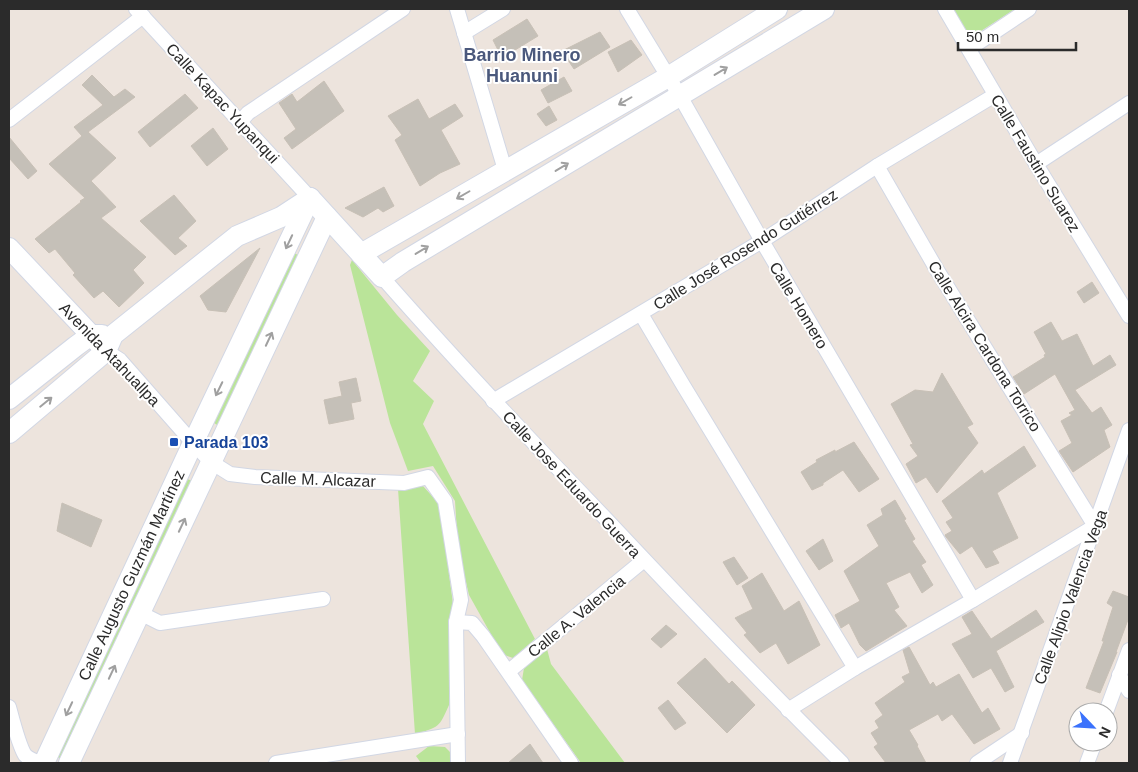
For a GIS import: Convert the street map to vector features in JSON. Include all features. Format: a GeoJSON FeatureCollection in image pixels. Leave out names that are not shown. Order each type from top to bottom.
{"type":"FeatureCollection","features":[{"type":"Feature","properties":{"kind":"main road"},"geometry":{"type":"LineString","coordinates":[[362,254],[668,77],[777,9]]}},
{"type":"Feature","properties":{"kind":"main road"},"geometry":{"type":"LineString","coordinates":[[382,277],[403,262],[824,9]]}},
{"type":"Feature","properties":{"kind":"main road"},"geometry":{"type":"LineString","coordinates":[[9,432],[110,343],[237,236],[281,217],[310,198]]}},
{"type":"Feature","properties":{"kind":"main road","name":"Calle Jose Eduardo Guerra"},"geometry":{"type":"LineString","coordinates":[[310,198],[382,277]]}},
{"type":"Feature","properties":{"kind":"main road","name":"Calle Augusto Guzmán Martínez"},"geometry":{"type":"LineString","coordinates":[[44,763],[310,198]]}},
{"type":"Feature","properties":{"kind":"main road","name":"Calle Augusto Guzmán Martínez"},"geometry":{"type":"LineString","coordinates":[[69,763],[327,216]]}},
{"type":"Feature","properties":{"kind":"main road","name":"Avenida Atahuallpa"},"geometry":{"type":"LineString","coordinates":[[9,248],[91,335],[110,343]]}},
{"type":"Feature","properties":{"kind":"main road"},"geometry":{"type":"LineString","coordinates":[[9,399],[91,335]]}},
{"type":"Feature","properties":{"kind":"street"},"geometry":{"type":"LineString","coordinates":[[457,9],[505,170]]}},
{"type":"Feature","properties":{"kind":"street"},"geometry":{"type":"LineString","coordinates":[[464,33],[503,9]]}},
{"type":"Feature","properties":{"kind":"street","name":"Calle Homero"},"geometry":{"type":"LineString","coordinates":[[627,9],[680,96],[762,241],[973,600]]}},
{"type":"Feature","properties":{"kind":"street","name":"Calle Faustino Suarez"},"geometry":{"type":"LineString","coordinates":[[945,9],[1036,164],[1129,316]]}},
{"type":"Feature","properties":{"kind":"street"},"geometry":{"type":"LineString","coordinates":[[969,49],[1029,9]]}},
{"type":"Feature","properties":{"kind":"street"},"geometry":{"type":"LineString","coordinates":[[240,122],[248,114],[397,10]]}},
{"type":"Feature","properties":{"kind":"street"},"geometry":{"type":"LineString","coordinates":[[9,120],[140,12]]}},
{"type":"Feature","properties":{"kind":"street","name":"Calle Kapac Yupanqui"},"geometry":{"type":"LineString","coordinates":[[140,12],[310,198]]}},
{"type":"Feature","properties":{"kind":"street","name":"Calle José Rosendo Gutiérrez"},"geometry":{"type":"LineString","coordinates":[[493,401],[762,241],[877,166],[995,95]]}},
{"type":"Feature","properties":{"kind":"street"},"geometry":{"type":"LineString","coordinates":[[1036,164],[1129,103]]}},
{"type":"Feature","properties":{"kind":"street","name":"Calle Alcira Cardona Torrico"},"geometry":{"type":"LineString","coordinates":[[877,166],[937,270],[1095,526]]}},
{"type":"Feature","properties":{"kind":"street","name":"Calle Jose Eduardo Guerra"},"geometry":{"type":"LineString","coordinates":[[382,277],[493,401],[788,710],[842,763]]}},
{"type":"Feature","properties":{"kind":"street"},"geometry":{"type":"LineString","coordinates":[[641,314],[855,668]]}},
{"type":"Feature","properties":{"kind":"street","name":"Avenida Atahuallpa"},"geometry":{"type":"LineString","coordinates":[[110,343],[120,360],[211,462]]}},
{"type":"Feature","properties":{"kind":"street","name":"Calle Alipio Valencia Vega"},"geometry":{"type":"LineString","coordinates":[[1010,763],[1129,430]]}},
{"type":"Feature","properties":{"kind":"street","name":"Calle M. Alcazar"},"geometry":{"type":"LineString","coordinates":[[211,462],[230,474],[255,477],[404,483],[428,477],[445,500],[461,600],[456,622]]}},
{"type":"Feature","properties":{"kind":"street"},"geometry":{"type":"LineString","coordinates":[[788,710],[855,668],[973,600],[1095,526]]}},
{"type":"Feature","properties":{"kind":"street","name":"Calle A. Valencia"},"geometry":{"type":"LineString","coordinates":[[509,671],[644,560]]}},
{"type":"Feature","properties":{"kind":"street"},"geometry":{"type":"LineString","coordinates":[[140,613],[160,624],[323,600]]}},
{"type":"Feature","properties":{"kind":"street"},"geometry":{"type":"LineString","coordinates":[[458,763],[456,622],[472,623],[483,636],[572,763]]}},
{"type":"Feature","properties":{"kind":"street"},"geometry":{"type":"LineString","coordinates":[[1110,702],[1129,650]]}},
{"type":"Feature","properties":{"kind":"street"},"geometry":{"type":"LineString","coordinates":[[1119,675],[1129,690]]}},
{"type":"Feature","properties":{"kind":"street"},"geometry":{"type":"LineString","coordinates":[[9,707],[25,754],[30,759],[40,763]]}},
{"type":"Feature","properties":{"kind":"street"},"geometry":{"type":"LineString","coordinates":[[977,763],[1022,733]]}},
{"type":"Feature","properties":{"kind":"street"},"geometry":{"type":"LineString","coordinates":[[276,763],[458,734]]}},
{"type":"Feature","properties":{"kind":"green space"},"geometry":{"type":"Polygon","coordinates":[[[953,9],[1015,9],[981,31],[973,33],[965,29],[953,9]]]}},
{"type":"Feature","properties":{"kind":"green space"},"geometry":{"type":"Polygon","coordinates":[[[294,253],[300,256],[219,426],[214,423],[294,253]]]}},
{"type":"Feature","properties":{"kind":"green space"},"geometry":{"type":"Polygon","coordinates":[[[352,260],[397,315],[430,351],[413,381],[434,401],[423,424],[535,639],[513,658],[502,654],[469,595],[458,548],[455,501],[433,466],[408,471],[390,423],[350,265],[352,260]]]}},
{"type":"Feature","properties":{"kind":"green space"},"geometry":{"type":"Polygon","coordinates":[[[187,479],[193,481],[63,760],[57,757],[187,479]]]}},
{"type":"Feature","properties":{"kind":"green space"},"geometry":{"type":"Polygon","coordinates":[[[423,486],[440,505],[453,604],[449,705],[437,726],[415,734],[398,489],[423,486]]]}},
{"type":"Feature","properties":{"kind":"green space"},"geometry":{"type":"Polygon","coordinates":[[[547,649],[551,664],[625,763],[581,763],[522,680],[524,668],[547,649]]]}},
{"type":"Feature","properties":{"kind":"green space"},"geometry":{"type":"Polygon","coordinates":[[[429,746],[445,747],[453,755],[453,763],[421,763],[416,756],[429,746]]]}},
{"type":"Feature","properties":{"kind":"building"},"geometry":{"type":"Polygon","coordinates":[[[527,19],[538,36],[502,58],[493,40],[527,19]]]}},
{"type":"Feature","properties":{"kind":"building"},"geometry":{"type":"Polygon","coordinates":[[[600,32],[610,47],[574,69],[562,51],[600,32]]]}},
{"type":"Feature","properties":{"kind":"building"},"geometry":{"type":"Polygon","coordinates":[[[631,40],[642,55],[618,72],[608,52],[631,40]]]}},
{"type":"Feature","properties":{"kind":"building"},"geometry":{"type":"Polygon","coordinates":[[[92,75],[114,97],[125,89],[135,97],[88,132],[116,158],[91,181],[116,207],[101,218],[146,257],[133,270],[144,283],[119,307],[103,291],[94,298],[73,275],[75,273],[55,249],[49,253],[35,239],[85,198],[49,164],[82,136],[74,127],[103,105],[82,85],[92,75]]]}},
{"type":"Feature","properties":{"kind":"building"},"geometry":{"type":"Polygon","coordinates":[[[564,77],[572,91],[548,103],[541,90],[564,77]]]}},
{"type":"Feature","properties":{"kind":"building"},"geometry":{"type":"Polygon","coordinates":[[[324,81],[344,111],[292,149],[284,138],[296,129],[279,103],[292,94],[297,102],[324,81]]]}},
{"type":"Feature","properties":{"kind":"building"},"geometry":{"type":"Polygon","coordinates":[[[185,94],[198,108],[150,147],[138,132],[185,94]]]}},
{"type":"Feature","properties":{"kind":"building"},"geometry":{"type":"Polygon","coordinates":[[[418,99],[429,119],[455,104],[463,116],[441,130],[460,164],[440,173],[420,186],[395,140],[402,135],[388,116],[418,99]]]}},
{"type":"Feature","properties":{"kind":"building"},"geometry":{"type":"Polygon","coordinates":[[[549,106],[557,120],[546,126],[537,114],[549,106]]]}},
{"type":"Feature","properties":{"kind":"building"},"geometry":{"type":"Polygon","coordinates":[[[213,128],[228,149],[207,166],[191,146],[213,128]]]}},
{"type":"Feature","properties":{"kind":"building"},"geometry":{"type":"Polygon","coordinates":[[[9,137],[37,171],[28,179],[9,158],[9,137]]]}},
{"type":"Feature","properties":{"kind":"building"},"geometry":{"type":"Polygon","coordinates":[[[384,187],[394,206],[383,212],[378,208],[363,217],[345,208],[384,187]]]}},
{"type":"Feature","properties":{"kind":"building"},"geometry":{"type":"Polygon","coordinates":[[[174,195],[196,221],[178,238],[187,246],[175,255],[140,221],[174,195]]]}},
{"type":"Feature","properties":{"kind":"building"},"geometry":{"type":"Polygon","coordinates":[[[260,248],[226,312],[208,310],[200,296],[260,248]]]}},
{"type":"Feature","properties":{"kind":"building"},"geometry":{"type":"Polygon","coordinates":[[[1092,282],[1099,293],[1084,303],[1077,292],[1092,282]]]}},
{"type":"Feature","properties":{"kind":"building"},"geometry":{"type":"Polygon","coordinates":[[[1051,322],[1062,341],[1077,334],[1093,366],[1110,355],[1116,365],[1075,390],[1092,413],[1101,407],[1112,425],[1104,430],[1110,447],[1073,472],[1059,451],[1072,443],[1061,421],[1072,415],[1069,413],[1075,410],[1055,374],[1024,394],[1013,377],[1045,357],[1044,355],[1046,354],[1034,332],[1051,322]]]}},
{"type":"Feature","properties":{"kind":"building"},"geometry":{"type":"Polygon","coordinates":[[[942,373],[973,424],[967,427],[978,443],[937,493],[926,477],[916,483],[906,464],[918,456],[910,445],[913,444],[891,404],[915,390],[933,392],[942,373]]]}},
{"type":"Feature","properties":{"kind":"building"},"geometry":{"type":"Polygon","coordinates":[[[356,378],[361,401],[351,403],[354,419],[329,424],[324,400],[342,396],[339,382],[356,378]]]}},
{"type":"Feature","properties":{"kind":"building"},"geometry":{"type":"Polygon","coordinates":[[[854,442],[879,479],[859,492],[843,470],[823,483],[823,485],[812,490],[801,472],[817,462],[816,460],[854,442]]]}},
{"type":"Feature","properties":{"kind":"building"},"geometry":{"type":"Polygon","coordinates":[[[1024,446],[1036,466],[997,493],[1018,538],[992,551],[999,563],[986,568],[972,546],[960,554],[946,537],[945,535],[952,531],[946,522],[953,518],[942,501],[982,470],[984,474],[1024,446]]]}},
{"type":"Feature","properties":{"kind":"building"},"geometry":{"type":"Polygon","coordinates":[[[895,500],[915,539],[912,541],[926,562],[921,565],[933,585],[922,593],[910,572],[886,583],[899,607],[894,610],[907,626],[866,651],[860,645],[849,623],[841,628],[835,615],[860,601],[844,571],[879,546],[867,525],[883,515],[881,509],[895,500]]]}},
{"type":"Feature","properties":{"kind":"building"},"geometry":{"type":"Polygon","coordinates":[[[62,503],[102,520],[91,547],[57,531],[62,503]]]}},
{"type":"Feature","properties":{"kind":"building"},"geometry":{"type":"Polygon","coordinates":[[[823,539],[833,561],[819,570],[806,551],[823,539]]]}},
{"type":"Feature","properties":{"kind":"building"},"geometry":{"type":"Polygon","coordinates":[[[734,557],[748,578],[737,585],[723,562],[734,557]]]}},
{"type":"Feature","properties":{"kind":"building"},"geometry":{"type":"Polygon","coordinates":[[[762,573],[784,611],[799,601],[820,645],[788,664],[776,643],[760,653],[744,635],[747,633],[735,618],[753,609],[742,586],[762,573]]]}},
{"type":"Feature","properties":{"kind":"building"},"geometry":{"type":"Polygon","coordinates":[[[1113,591],[1129,597],[1129,617],[1100,693],[1086,688],[1104,641],[1102,641],[1113,607],[1107,603],[1113,591]]]}},
{"type":"Feature","properties":{"kind":"building"},"geometry":{"type":"Polygon","coordinates":[[[1036,610],[1044,622],[996,651],[1014,687],[1005,692],[991,668],[973,678],[952,644],[972,634],[962,617],[972,611],[991,639],[1036,610]]]}},
{"type":"Feature","properties":{"kind":"building"},"geometry":{"type":"Polygon","coordinates":[[[666,625],[677,634],[661,648],[651,639],[666,625]]]}},
{"type":"Feature","properties":{"kind":"building"},"geometry":{"type":"Polygon","coordinates":[[[909,647],[930,685],[933,682],[936,687],[959,674],[982,713],[988,708],[1000,729],[974,744],[952,714],[942,721],[938,714],[909,730],[926,763],[886,763],[874,747],[878,744],[871,733],[879,728],[875,721],[883,715],[875,703],[905,682],[902,677],[910,673],[903,650],[909,647]]]}},
{"type":"Feature","properties":{"kind":"building"},"geometry":{"type":"Polygon","coordinates":[[[705,658],[729,684],[732,681],[755,705],[727,733],[677,683],[705,658]]]}},
{"type":"Feature","properties":{"kind":"building"},"geometry":{"type":"Polygon","coordinates":[[[668,700],[686,723],[675,730],[658,708],[668,700]]]}},
{"type":"Feature","properties":{"kind":"building"},"geometry":{"type":"Polygon","coordinates":[[[530,744],[543,763],[508,763],[530,744]]]}},
{"type":"Feature","properties":{"kind":"place","name":"Parada 103"},"geometry":{"type":"Point","coordinates":[174,442]}},
{"type":"Feature","properties":{"kind":"district","name":"Barrio Minero Huanuni"},"geometry":{"type":"Point","coordinates":[522,65]}}]}
